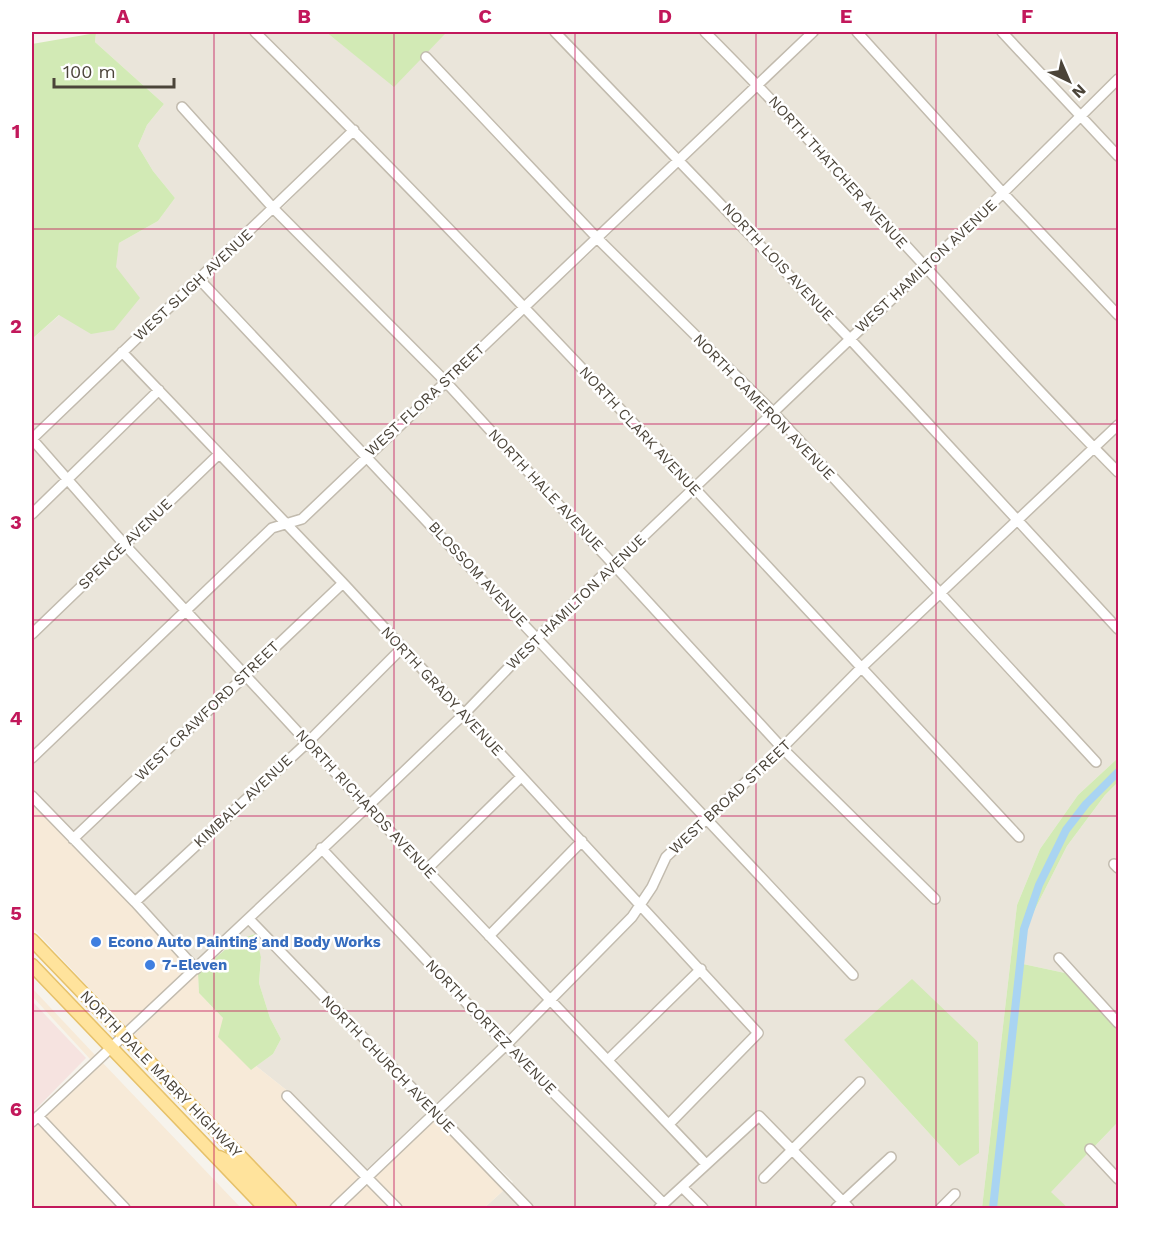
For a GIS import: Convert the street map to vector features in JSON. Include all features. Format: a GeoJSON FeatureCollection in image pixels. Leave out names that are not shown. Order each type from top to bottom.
{"type":"FeatureCollection","features":[{"type":"Feature","properties":{"kind":"main road","name":"NORTH DALE MABRY HIGHWAY"},"geometry":{"type":"LineString","coordinates":[[32,940],[38,952],[125,1037],[290,1209]]}},
{"type":"Feature","properties":{"kind":"main road","name":"NORTH DALE MABRY HIGHWAY"},"geometry":{"type":"LineString","coordinates":[[32,965],[265,1209]]}},
{"type":"Feature","properties":{"kind":"main road"},"geometry":{"type":"LineString","coordinates":[[212,1154],[234,1164],[276,1209]]}},
{"type":"Feature","properties":{"kind":"street","name":"NORTH CLARK AVENUE"},"geometry":{"type":"LineString","coordinates":[[255,32],[354,130],[524,308],[1019,837]]}},
{"type":"Feature","properties":{"kind":"street","name":"NORTH LOIS AVENUE"},"geometry":{"type":"LineString","coordinates":[[555,32],[680,159],[1119,629]]}},
{"type":"Feature","properties":{"kind":"street","name":"NORTH THATCHER AVENUE"},"geometry":{"type":"LineString","coordinates":[[705,32],[758,85],[924,267],[1119,472]]}},
{"type":"Feature","properties":{"kind":"street","name":"WEST FLORA STREET"},"geometry":{"type":"LineString","coordinates":[[32,758],[272,528],[302,519],[813,32]]}},
{"type":"Feature","properties":{"kind":"street"},"geometry":{"type":"LineString","coordinates":[[857,32],[1003,194],[1119,315]]}},
{"type":"Feature","properties":{"kind":"street"},"geometry":{"type":"LineString","coordinates":[[1002,32],[1080,118],[1119,156]]}},
{"type":"Feature","properties":{"kind":"street","name":"NORTH CAMERON AVENUE"},"geometry":{"type":"LineString","coordinates":[[426,57],[598,239],[772,411],[1096,762]]}},
{"type":"Feature","properties":{"kind":"street","name":"WEST HAMILTON AVENUE"},"geometry":{"type":"LineString","coordinates":[[35,1119],[109,1047],[125,1037],[464,714],[538,637],[772,411],[1003,194],[1119,79]]}},
{"type":"Feature","properties":{"kind":"street","name":"NORTH HALE AVENUE"},"geometry":{"type":"LineString","coordinates":[[182,107],[274,209],[445,381],[615,563],[782,748],[935,899]]}},
{"type":"Feature","properties":{"kind":"street","name":"WEST SLIGH AVENUE"},"geometry":{"type":"LineString","coordinates":[[32,439],[354,130]]}},
{"type":"Feature","properties":{"kind":"street","name":"BLOSSOM AVENUE"},"geometry":{"type":"LineString","coordinates":[[199,279],[367,455],[538,637],[705,820],[853,975]]}},
{"type":"Feature","properties":{"kind":"street","name":"NORTH GRADY AVENUE"},"geometry":{"type":"LineString","coordinates":[[122,352],[343,583],[401,649],[464,714],[758,1033],[669,1124]]}},
{"type":"Feature","properties":{"kind":"street"},"geometry":{"type":"LineString","coordinates":[[32,514],[159,390]]}},
{"type":"Feature","properties":{"kind":"street","name":"WEST BROAD STREET"},"geometry":{"type":"LineString","coordinates":[[335,1209],[506,1045],[641,906],[666,857],[782,748],[861,668],[1119,424]]}},
{"type":"Feature","properties":{"kind":"street","name":"NORTH RICHARDS AVENUE"},"geometry":{"type":"LineString","coordinates":[[32,439],[125,545],[367,807],[549,1001],[609,1059],[706,1164]]}},
{"type":"Feature","properties":{"kind":"street","name":"SPENCE AVENUE"},"geometry":{"type":"LineString","coordinates":[[32,634],[219,454]]}},
{"type":"Feature","properties":{"kind":"street","name":"WEST CRAWFORD STREET"},"geometry":{"type":"LineString","coordinates":[[73,839],[343,583]]}},
{"type":"Feature","properties":{"kind":"street","name":"KIMBALL AVENUE"},"geometry":{"type":"LineString","coordinates":[[135,902],[308,742],[401,649]]}},
{"type":"Feature","properties":{"kind":"street"},"geometry":{"type":"LineString","coordinates":[[426,870],[521,777]]}},
{"type":"Feature","properties":{"kind":"street"},"geometry":{"type":"LineString","coordinates":[[32,796],[135,902],[196,969]]}},
{"type":"Feature","properties":{"kind":"street"},"geometry":{"type":"LineString","coordinates":[[489,936],[582,841]]}},
{"type":"Feature","properties":{"kind":"street","name":"NORTH CORTEZ AVENUE"},"geometry":{"type":"LineString","coordinates":[[321,848],[506,1045],[662,1206]]}},
{"type":"Feature","properties":{"kind":"street","name":"NORTH CHURCH AVENUE"},"geometry":{"type":"LineString","coordinates":[[249,919],[528,1209]]}},
{"type":"Feature","properties":{"kind":"street"},"geometry":{"type":"LineString","coordinates":[[1059,958],[1119,1023]]}},
{"type":"Feature","properties":{"kind":"street"},"geometry":{"type":"LineString","coordinates":[[609,1059],[701,969]]}},
{"type":"Feature","properties":{"kind":"street"},"geometry":{"type":"LineString","coordinates":[[764,1178],[860,1082]]}},
{"type":"Feature","properties":{"kind":"street"},"geometry":{"type":"LineString","coordinates":[[286,1096],[397,1209]]}},
{"type":"Feature","properties":{"kind":"street"},"geometry":{"type":"LineString","coordinates":[[662,1206],[759,1116],[842,1206],[891,1157]]}},
{"type":"Feature","properties":{"kind":"street"},"geometry":{"type":"LineString","coordinates":[[35,1119],[125,1209]]}},
{"type":"Feature","properties":{"kind":"street"},"geometry":{"type":"LineString","coordinates":[[1090,1149],[1119,1179]]}},
{"type":"Feature","properties":{"kind":"street"},"geometry":{"type":"LineString","coordinates":[[682,1187],[703,1209]]}},
{"type":"Feature","properties":{"kind":"street"},"geometry":{"type":"LineString","coordinates":[[940,1209],[955,1194]]}},
{"type":"Feature","properties":{"kind":"shaded area"},"geometry":{"type":"Polygon","coordinates":[[[249,32],[348,130],[274,202],[182,101],[176,106],[268,208],[32,433],[32,339],[115,267],[119,243],[158,221],[175,198],[153,171],[138,146],[147,125],[164,104],[95,42],[96,33],[249,32]]]}},
{"type":"Feature","properties":{"kind":"shaded area"},"geometry":{"type":"Polygon","coordinates":[[[261,32],[326,32],[394,86],[421,58],[592,238],[524,302],[360,130],[261,32]]]}},
{"type":"Feature","properties":{"kind":"shaded area"},"geometry":{"type":"Polygon","coordinates":[[[447,32],[549,32],[674,159],[598,233],[427,52],[447,32]]]}},
{"type":"Feature","properties":{"kind":"shaded area"},"geometry":{"type":"Polygon","coordinates":[[[561,32],[699,32],[752,84],[680,153],[561,32]]]}},
{"type":"Feature","properties":{"kind":"shaded area"},"geometry":{"type":"Polygon","coordinates":[[[711,32],[806,32],[758,78],[711,32]]]}},
{"type":"Feature","properties":{"kind":"shaded area"},"geometry":{"type":"Polygon","coordinates":[[[820,32],[851,32],[997,193],[924,261],[764,85],[820,32]]]}},
{"type":"Feature","properties":{"kind":"shaded area"},"geometry":{"type":"Polygon","coordinates":[[[862,32],[996,32],[1074,117],[1003,187],[862,32]]]}},
{"type":"Feature","properties":{"kind":"shaded area"},"geometry":{"type":"Polygon","coordinates":[[[1008,32],[1118,32],[1118,73],[1080,111],[1008,32]]]}},
{"type":"Feature","properties":{"kind":"shaded area"},"geometry":{"type":"Polygon","coordinates":[[[1118,86],[1118,150],[1086,118],[1118,86]]]}},
{"type":"Feature","properties":{"kind":"shaded area"},"geometry":{"type":"Polygon","coordinates":[[[758,91],[918,266],[849,332],[686,160],[758,91]]]}},
{"type":"Feature","properties":{"kind":"shaded area"},"geometry":{"type":"Polygon","coordinates":[[[1080,124],[1118,162],[1118,309],[1009,194],[1080,124]]]}},
{"type":"Feature","properties":{"kind":"shaded area"},"geometry":{"type":"Polygon","coordinates":[[[354,136],[518,308],[445,375],[281,209],[354,136]]]}},
{"type":"Feature","properties":{"kind":"shaded area"},"geometry":{"type":"Polygon","coordinates":[[[680,166],[843,338],[772,405],[605,239],[680,166]]]}},
{"type":"Feature","properties":{"kind":"shaded area"},"geometry":{"type":"Polygon","coordinates":[[[1003,200],[1118,321],[1118,418],[1095,442],[930,267],[1003,200]]]}},
{"type":"Feature","properties":{"kind":"shaded area"},"geometry":{"type":"Polygon","coordinates":[[[275,215],[439,381],[366,449],[205,280],[275,215]]]}},
{"type":"Feature","properties":{"kind":"shaded area"},"geometry":{"type":"Polygon","coordinates":[[[599,245],[766,411],[692,482],[530,309],[599,245]]]}},
{"type":"Feature","properties":{"kind":"shaded area"},"geometry":{"type":"Polygon","coordinates":[[[924,273],[1089,447],[1016,515],[855,339],[924,273]]]}},
{"type":"Feature","properties":{"kind":"shaded area"},"geometry":{"type":"Polygon","coordinates":[[[199,286],[360,455],[300,515],[287,519],[128,353],[199,286]]]}},
{"type":"Feature","properties":{"kind":"shaded area"},"geometry":{"type":"Polygon","coordinates":[[[524,314],[686,487],[615,557],[451,382],[524,314]]]}},
{"type":"Feature","properties":{"kind":"shaded area"},"geometry":{"type":"Polygon","coordinates":[[[849,345],[1010,521],[939,587],[778,412],[849,345]]]}},
{"type":"Feature","properties":{"kind":"shaded area"},"geometry":{"type":"Polygon","coordinates":[[[123,359],[153,390],[69,473],[38,439],[123,359]]]}},
{"type":"Feature","properties":{"kind":"shaded area"},"geometry":{"type":"Polygon","coordinates":[[[445,388],[609,563],[538,631],[373,456],[445,388]]]}},
{"type":"Feature","properties":{"kind":"shaded area"},"geometry":{"type":"Polygon","coordinates":[[[159,397],[213,453],[125,538],[75,479],[159,397]]]}},
{"type":"Feature","properties":{"kind":"shaded area"},"geometry":{"type":"Polygon","coordinates":[[[772,418],[933,593],[861,661],[699,489],[772,418]]]}},
{"type":"Feature","properties":{"kind":"shaded area"},"geometry":{"type":"Polygon","coordinates":[[[1118,431],[1118,466],[1101,448],[1118,431]]]}},
{"type":"Feature","properties":{"kind":"shaded area"},"geometry":{"type":"Polygon","coordinates":[[[32,445],[63,478],[32,508],[32,445]]]}},
{"type":"Feature","properties":{"kind":"shaded area"},"geometry":{"type":"Polygon","coordinates":[[[1095,454],[1118,477],[1118,623],[1022,522],[1095,454]]]}},
{"type":"Feature","properties":{"kind":"shaded area"},"geometry":{"type":"Polygon","coordinates":[[[219,460],[278,522],[268,524],[187,604],[131,545],[219,460]]]}},
{"type":"Feature","properties":{"kind":"shaded area"},"geometry":{"type":"Polygon","coordinates":[[[367,462],[532,637],[464,708],[294,526],[306,522],[367,462]]]}},
{"type":"Feature","properties":{"kind":"shaded area"},"geometry":{"type":"Polygon","coordinates":[[[69,485],[119,544],[32,627],[32,521],[69,485]]]}},
{"type":"Feature","properties":{"kind":"shaded area"},"geometry":{"type":"Polygon","coordinates":[[[693,494],[855,667],[782,742],[621,564],[693,494]]]}},
{"type":"Feature","properties":{"kind":"shaded area"},"geometry":{"type":"Polygon","coordinates":[[[1016,528],[1118,635],[1118,758],[1078,795],[1040,849],[1017,905],[982,1208],[947,1208],[961,1195],[955,1188],[934,1208],[855,1208],[849,1202],[896,1157],[891,1151],[842,1195],[798,1150],[866,1082],[860,1076],[792,1144],[759,1110],[706,1157],[675,1124],[764,1033],[646,906],[670,860],[705,826],[854,981],[859,975],[712,820],[783,754],[935,905],[941,899],[789,748],[861,674],[1019,843],[1025,837],[867,668],[939,600],[1096,768],[1102,763],[945,594],[1016,528]],[[956,1024],[844,1040],[959,1166],[978,1042],[956,1024]]]}},
{"type":"Feature","properties":{"kind":"shaded area"},"geometry":{"type":"Polygon","coordinates":[[[285,529],[336,582],[245,668],[193,611],[274,532],[285,529]]]}},
{"type":"Feature","properties":{"kind":"shaded area"},"geometry":{"type":"Polygon","coordinates":[[[125,551],[181,610],[32,751],[32,640],[125,551]]]}},
{"type":"Feature","properties":{"kind":"shaded area"},"geometry":{"type":"Polygon","coordinates":[[[615,569],[776,747],[705,813],[544,638],[615,569]]]}},
{"type":"Feature","properties":{"kind":"shaded area"},"geometry":{"type":"Polygon","coordinates":[[[343,589],[395,648],[307,735],[252,674],[343,589]]]}},
{"type":"Feature","properties":{"kind":"shaded area"},"geometry":{"type":"Polygon","coordinates":[[[187,617],[239,673],[73,833],[32,791],[32,764],[187,617]]]}},
{"type":"Feature","properties":{"kind":"shaded area"},"geometry":{"type":"Polygon","coordinates":[[[538,644],[699,819],[663,854],[640,899],[470,714],[538,644]]]}},
{"type":"Feature","properties":{"kind":"shaded area"},"geometry":{"type":"Polygon","coordinates":[[[401,655],[458,713],[367,800],[314,742],[401,655]]]}},
{"type":"Feature","properties":{"kind":"shaded area"},"geometry":{"type":"Polygon","coordinates":[[[246,680],[301,741],[135,895],[79,840],[246,680]]]}},
{"type":"Feature","properties":{"kind":"shaded area"},"geometry":{"type":"Polygon","coordinates":[[[464,720],[515,776],[426,864],[373,807],[464,720]]]}},
{"type":"Feature","properties":{"kind":"shaded area"},"geometry":{"type":"Polygon","coordinates":[[[308,748],[361,806],[196,963],[141,902],[308,748]]]}},
{"type":"Feature","properties":{"kind":"shaded area"},"geometry":{"type":"Polygon","coordinates":[[[1118,782],[1118,862],[1114,858],[1108,864],[1118,874],[1118,1017],[1059,952],[1053,958],[1093,1002],[1065,973],[1023,964],[1027,925],[1067,846],[1105,795],[1118,782]]]}},
{"type":"Feature","properties":{"kind":"shaded area"},"geometry":{"type":"Polygon","coordinates":[[[521,783],[576,841],[489,929],[432,870],[521,783]]]}},
{"type":"Feature","properties":{"kind":"shaded area"},"geometry":{"type":"Polygon","coordinates":[[[32,802],[132,905],[189,968],[127,1028],[32,927],[32,802]]]}},
{"type":"Feature","properties":{"kind":"shaded area"},"geometry":{"type":"Polygon","coordinates":[[[367,813],[543,1001],[505,1038],[327,848],[367,813]]]}},
{"type":"Feature","properties":{"kind":"shaded area"},"geometry":{"type":"Polygon","coordinates":[[[583,847],[635,906],[549,995],[495,936],[583,847]]]}},
{"type":"Feature","properties":{"kind":"shaded area"},"geometry":{"type":"Polygon","coordinates":[[[321,854],[500,1044],[433,1106],[255,920],[321,854]]]}},
{"type":"Feature","properties":{"kind":"shaded area"},"geometry":{"type":"Polygon","coordinates":[[[641,913],[695,969],[608,1053],[555,1002],[641,913]]]}},
{"type":"Feature","properties":{"kind":"shaded area"},"geometry":{"type":"Polygon","coordinates":[[[249,925],[427,1112],[367,1169],[299,1100],[256,1066],[273,1054],[281,1039],[270,1018],[259,983],[261,958],[255,934],[235,941],[222,951],[249,925]]]}},
{"type":"Feature","properties":{"kind":"shaded area"},"geometry":{"type":"Polygon","coordinates":[[[198,973],[199,993],[223,1018],[250,1069],[256,1066],[287,1090],[281,1095],[360,1176],[328,1208],[298,1208],[134,1035],[198,973]]]}},
{"type":"Feature","properties":{"kind":"shaded area"},"geometry":{"type":"Polygon","coordinates":[[[701,976],[752,1032],[668,1117],[615,1059],[701,976]]]}},
{"type":"Feature","properties":{"kind":"shaded area"},"geometry":{"type":"Polygon","coordinates":[[[32,988],[95,1055],[90,1059],[32,996],[32,988]]]}},
{"type":"Feature","properties":{"kind":"shaded area"},"geometry":{"type":"Polygon","coordinates":[[[32,1001],[86,1058],[32,1113],[32,1001]]]}},
{"type":"Feature","properties":{"kind":"shaded area"},"geometry":{"type":"Polygon","coordinates":[[[550,1008],[606,1062],[699,1163],[664,1198],[512,1045],[550,1008]]]}},
{"type":"Feature","properties":{"kind":"shaded area"},"geometry":{"type":"Polygon","coordinates":[[[506,1051],[658,1204],[652,1208],[533,1208],[510,1185],[513,1182],[441,1112],[506,1051]]]}},
{"type":"Feature","properties":{"kind":"shaded area"},"geometry":{"type":"Polygon","coordinates":[[[101,1061],[241,1208],[131,1208],[44,1117],[101,1061]]]}},
{"type":"Feature","properties":{"kind":"shaded area"},"geometry":{"type":"Polygon","coordinates":[[[290,1093],[299,1100],[367,1169],[290,1093]]]}},
{"type":"Feature","properties":{"kind":"shaded area"},"geometry":{"type":"Polygon","coordinates":[[[434,1119],[504,1190],[484,1208],[403,1208],[372,1177],[434,1119]]]}},
{"type":"Feature","properties":{"kind":"shaded area"},"geometry":{"type":"Polygon","coordinates":[[[759,1122],[786,1150],[758,1178],[764,1184],[792,1156],[836,1201],[830,1208],[709,1208],[688,1187],[759,1122]]]}},
{"type":"Feature","properties":{"kind":"shaded area"},"geometry":{"type":"Polygon","coordinates":[[[1118,1122],[1118,1173],[1094,1147],[1118,1122]]]}},
{"type":"Feature","properties":{"kind":"shaded area"},"geometry":{"type":"Polygon","coordinates":[[[38,1123],[119,1208],[32,1208],[32,1129],[38,1123]]]}},
{"type":"Feature","properties":{"kind":"shaded area"},"geometry":{"type":"Polygon","coordinates":[[[1088,1153],[1118,1185],[1118,1208],[1068,1208],[1050,1192],[1088,1153]]]}},
{"type":"Feature","properties":{"kind":"shaded area"},"geometry":{"type":"Polygon","coordinates":[[[366,1183],[391,1208],[341,1208],[366,1183]]]}},
{"type":"Feature","properties":{"kind":"shaded area"},"geometry":{"type":"Polygon","coordinates":[[[504,1190],[522,1208],[484,1208],[504,1190]]]}},
{"type":"Feature","properties":{"kind":"shaded area"},"geometry":{"type":"Polygon","coordinates":[[[682,1193],[697,1208],[666,1208],[682,1193]]]}},
{"type":"Feature","properties":{"kind":"green space"},"geometry":{"type":"Polygon","coordinates":[[[326,32],[447,32],[394,87],[326,32]]]}},
{"type":"Feature","properties":{"kind":"green space"},"geometry":{"type":"Polygon","coordinates":[[[96,33],[95,42],[164,104],[147,125],[138,146],[153,171],[175,198],[158,221],[119,243],[116,267],[140,298],[114,330],[91,334],[59,315],[32,339],[32,44],[96,33]]]}},
{"type":"Feature","properties":{"kind":"green space"},"geometry":{"type":"Polygon","coordinates":[[[1118,758],[1118,782],[1105,795],[1067,846],[1027,925],[1023,964],[1065,973],[1118,1029],[1118,1122],[1094,1147],[1090,1143],[1085,1149],[1088,1153],[1051,1192],[1068,1208],[982,1208],[1017,905],[1040,849],[1078,795],[1118,758]]]}},
{"type":"Feature","properties":{"kind":"green space"},"geometry":{"type":"Polygon","coordinates":[[[255,934],[261,957],[259,983],[270,1018],[281,1039],[273,1054],[251,1070],[218,1037],[223,1018],[199,993],[198,973],[235,941],[255,934]]]}},
{"type":"Feature","properties":{"kind":"green space"},"geometry":{"type":"Polygon","coordinates":[[[912,979],[978,1042],[979,1153],[959,1166],[844,1040],[912,979]]]}},
{"type":"Feature","properties":{"kind":"waterway"},"geometry":{"type":"LineString","coordinates":[[993,1208],[1024,929],[1039,885],[1066,830],[1086,804],[1118,772]]}},
{"type":"Feature","properties":{"kind":"place","name":"Econo Auto Painting and Body Works"},"geometry":{"type":"Point","coordinates":[96,942]}},
{"type":"Feature","properties":{"kind":"place","name":"7-Eleven"},"geometry":{"type":"Point","coordinates":[150,965]}}]}
